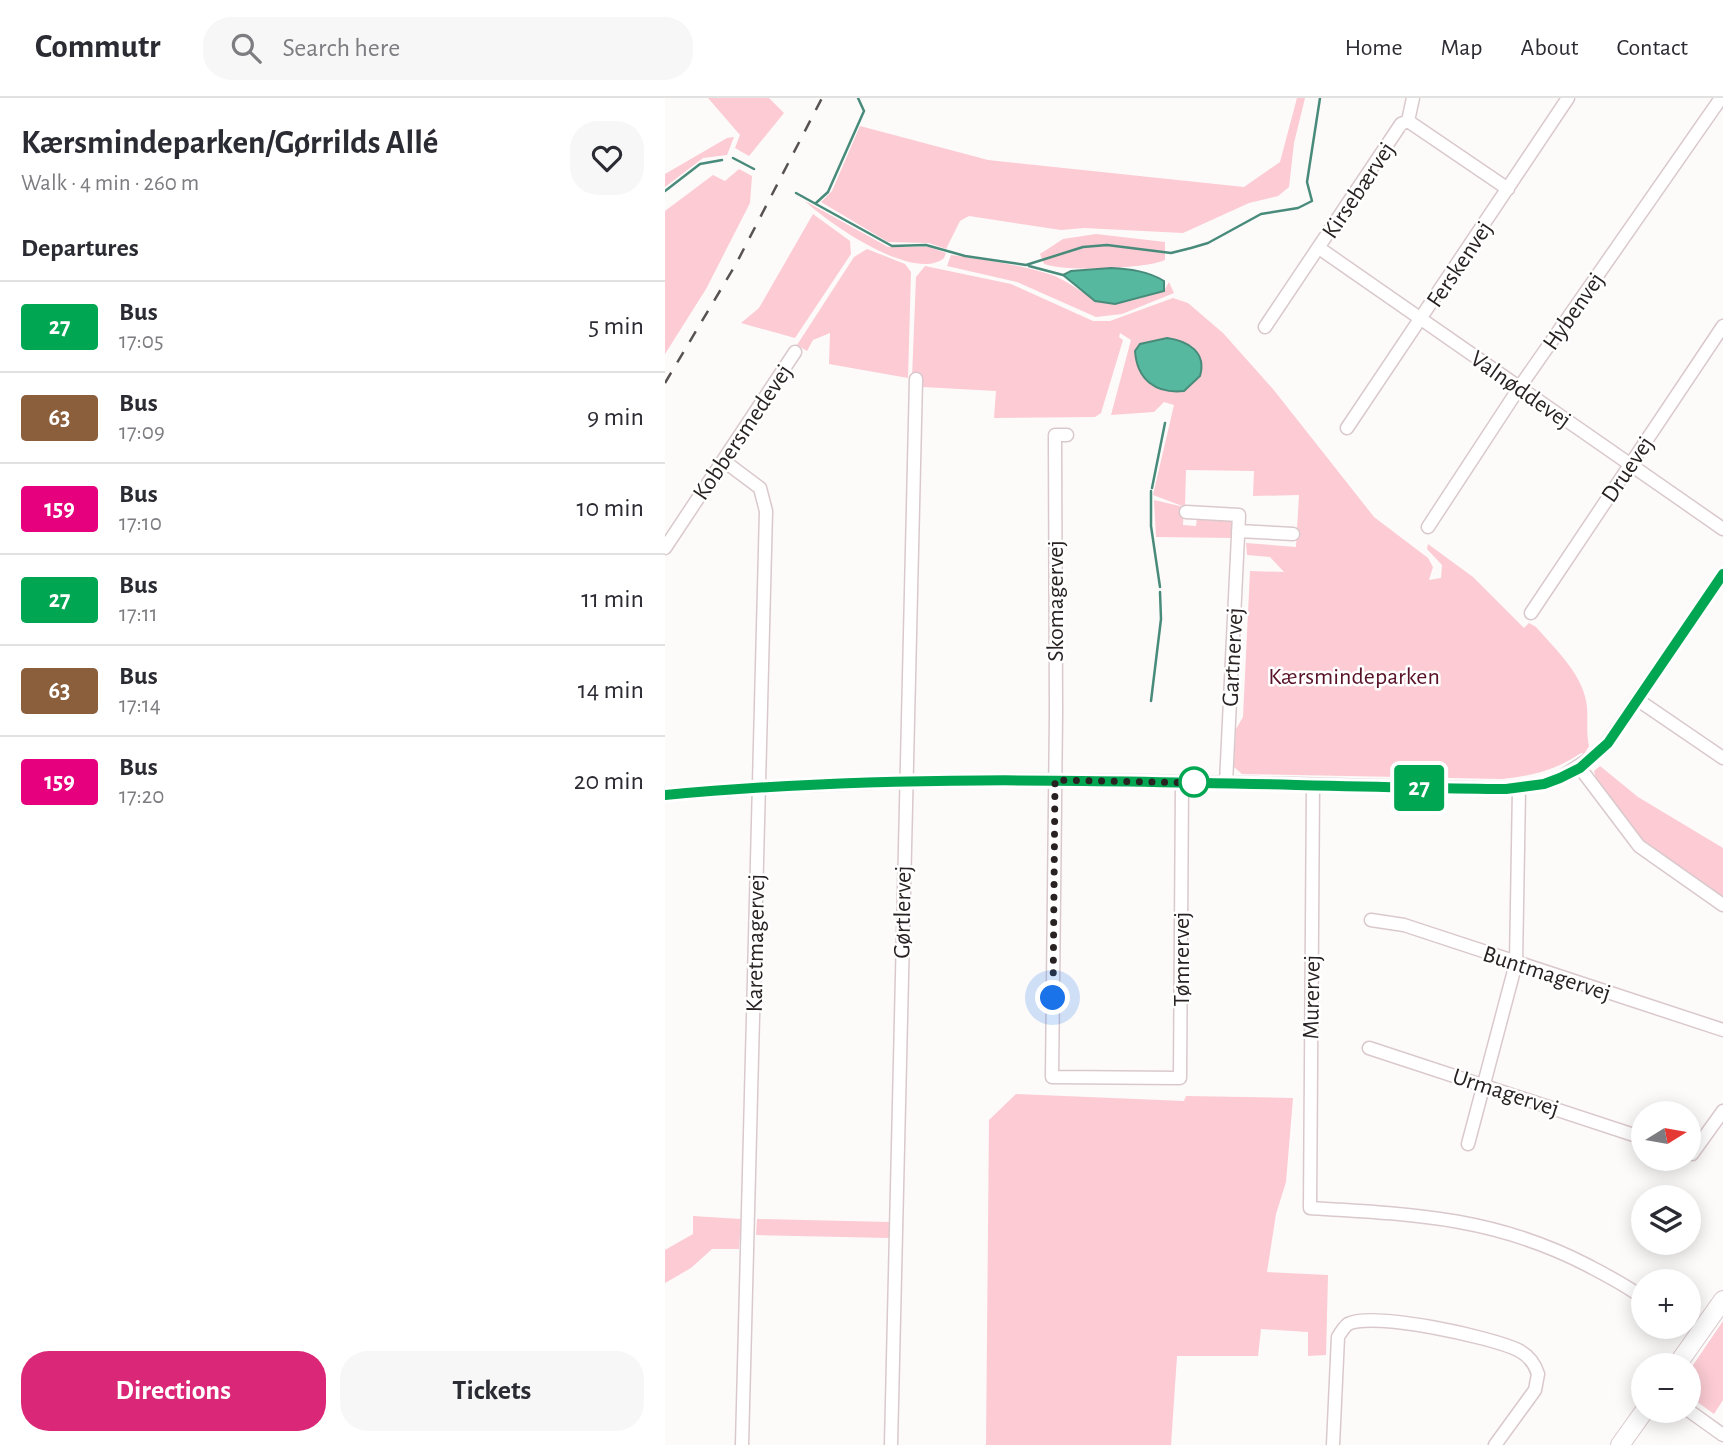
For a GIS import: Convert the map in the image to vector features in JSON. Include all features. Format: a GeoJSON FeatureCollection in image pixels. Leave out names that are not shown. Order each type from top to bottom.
{"type":"FeatureCollection","features":[{"type":"Feature","properties":{"kind":"main road"},"geometry":{"type":"LineString","coordinates":[[1685,1353],[1723,1300]]}},
{"type":"Feature","properties":{"kind":"main road"},"geometry":{"type":"LineString","coordinates":[[1620,1445],[1636,1423]]}},
{"type":"Feature","properties":{"kind":"street"},"geometry":{"type":"LineString","coordinates":[[1408,121],[1413,98]]}},
{"type":"Feature","properties":{"kind":"street","name":"Ferskenvej"},"geometry":{"type":"LineString","coordinates":[[1347,428],[1568,98]]}},
{"type":"Feature","properties":{"kind":"street","name":"Hybenvej"},"geometry":{"type":"LineString","coordinates":[[1429,527],[1520,388],[1721,98]]}},
{"type":"Feature","properties":{"kind":"street","name":"Kirsebærvej"},"geometry":{"type":"LineString","coordinates":[[1265,327],[1401,124],[1408,121],[1508,189]]}},
{"type":"Feature","properties":{"kind":"street","name":"Valnøddevej"},"geometry":{"type":"LineString","coordinates":[[1319,248],[1723,529]]}},
{"type":"Feature","properties":{"kind":"street","name":"Druevej"},"geometry":{"type":"LineString","coordinates":[[1531,613],[1723,326]]}},
{"type":"Feature","properties":{"kind":"street","name":"Kobbersmedevej"},"geometry":{"type":"LineString","coordinates":[[665,548],[795,352]]}},
{"type":"Feature","properties":{"kind":"street","name":"Gørtlervej"},"geometry":{"type":"LineString","coordinates":[[891,1445],[904,782],[916,379]]}},
{"type":"Feature","properties":{"kind":"street","name":"Skomagervej"},"geometry":{"type":"LineString","coordinates":[[1055,780],[1055,435],[1067,435]]}},
{"type":"Feature","properties":{"kind":"street","name":"Karetmagervej"},"geometry":{"type":"LineString","coordinates":[[723,461],[760,488],[766,511],[742,1445]]}},
{"type":"Feature","properties":{"kind":"street"},"geometry":{"type":"LineString","coordinates":[[1186,512],[1239,515],[1238,531],[1293,534]]}},
{"type":"Feature","properties":{"kind":"street","name":"Gartnervej"},"geometry":{"type":"LineString","coordinates":[[1226,783],[1238,531]]}},
{"type":"Feature","properties":{"kind":"street"},"geometry":{"type":"LineString","coordinates":[[665,795],[759,787],[988,778],[1519,789],[1544,784],[1580,768],[1608,743],[1723,574]]}},
{"type":"Feature","properties":{"kind":"street"},"geometry":{"type":"LineString","coordinates":[[1638,700],[1723,758]]}},
{"type":"Feature","properties":{"kind":"street"},"geometry":{"type":"LineString","coordinates":[[1580,768],[1639,846],[1723,905]]}},
{"type":"Feature","properties":{"kind":"street","name":"Tømrervej"},"geometry":{"type":"LineString","coordinates":[[1055,780],[1052,1077],[1180,1078],[1182,782]]}},
{"type":"Feature","properties":{"kind":"street","name":"Murervej"},"geometry":{"type":"LineString","coordinates":[[1313,785],[1310,1208],[1421,1214],[1503,1230],[1550,1246],[1631,1291]]}},
{"type":"Feature","properties":{"kind":"street"},"geometry":{"type":"LineString","coordinates":[[1468,1144],[1516,963],[1519,789]]}},
{"type":"Feature","properties":{"kind":"street","name":"Buntmagervej"},"geometry":{"type":"LineString","coordinates":[[1371,920],[1404,925],[1723,1030]]}},
{"type":"Feature","properties":{"kind":"street","name":"Urmagervej"},"geometry":{"type":"LineString","coordinates":[[1369,1048],[1631,1134]]}},
{"type":"Feature","properties":{"kind":"street"},"geometry":{"type":"LineString","coordinates":[[1701,1142],[1723,1111]]}},
{"type":"Feature","properties":{"kind":"street"},"geometry":{"type":"LineString","coordinates":[[1333,1445],[1338,1337],[1349,1324],[1360,1321],[1427,1326],[1478,1337],[1519,1351],[1529,1358],[1538,1374],[1535,1390],[1495,1445]]}},
{"type":"Feature","properties":{"kind":"street"},"geometry":{"type":"LineString","coordinates":[[1701,1419],[1723,1435]]}},
{"type":"Feature","properties":{"kind":"green space"},"geometry":{"type":"Polygon","coordinates":[[[708,98],[769,98],[784,113],[749,156],[735,148],[740,135],[708,98]]]}},
{"type":"Feature","properties":{"kind":"green space"},"geometry":{"type":"Polygon","coordinates":[[[1297,98],[1305,98],[1294,143],[1289,187],[1278,196],[1249,203],[1183,233],[1084,228],[1061,230],[969,216],[960,221],[946,249],[929,243],[888,242],[821,202],[832,191],[860,126],[988,160],[1244,187],[1280,162],[1297,98]]]}},
{"type":"Feature","properties":{"kind":"green space"},"geometry":{"type":"Polygon","coordinates":[[[734,137],[727,155],[703,158],[665,187],[665,174],[727,138],[734,137]]]}},
{"type":"Feature","properties":{"kind":"green space"},"geometry":{"type":"Polygon","coordinates":[[[739,169],[752,176],[750,203],[706,289],[665,354],[665,211],[713,175],[725,181],[739,169]]]}},
{"type":"Feature","properties":{"kind":"green space"},"geometry":{"type":"Polygon","coordinates":[[[805,201],[888,247],[929,247],[946,253],[944,258],[930,264],[913,263],[893,257],[832,223],[805,201]]]}},
{"type":"Feature","properties":{"kind":"green space"},"geometry":{"type":"Polygon","coordinates":[[[813,214],[850,241],[851,254],[795,338],[741,323],[759,308],[813,214]]]}},
{"type":"Feature","properties":{"kind":"green space"},"geometry":{"type":"Polygon","coordinates":[[[1096,234],[1165,242],[1165,260],[1140,266],[1105,268],[1069,268],[1044,264],[1040,254],[1063,239],[1096,234]]]}},
{"type":"Feature","properties":{"kind":"green space"},"geometry":{"type":"Polygon","coordinates":[[[867,249],[905,264],[911,272],[908,378],[829,364],[830,333],[813,340],[807,351],[797,345],[854,257],[867,249]]]}},
{"type":"Feature","properties":{"kind":"green space"},"geometry":{"type":"Polygon","coordinates":[[[951,255],[1040,271],[1060,278],[1102,302],[1130,301],[1164,291],[1169,282],[1174,293],[1122,314],[1096,317],[1017,282],[947,266],[951,255]]]}},
{"type":"Feature","properties":{"kind":"green space","name":"Kærsmindeparken"},"geometry":{"type":"Polygon","coordinates":[[[925,266],[1011,284],[1093,321],[1110,321],[1173,298],[1188,303],[1223,333],[1273,389],[1374,517],[1428,558],[1433,567],[1429,580],[1441,578],[1442,565],[1427,549],[1428,544],[1473,577],[1524,628],[1529,623],[1536,627],[1560,654],[1575,674],[1585,695],[1589,746],[1584,754],[1543,771],[1502,779],[1242,774],[1234,767],[1236,729],[1243,717],[1250,571],[1284,572],[1270,557],[1247,555],[1246,543],[1296,547],[1299,495],[1253,496],[1254,471],[1186,470],[1185,507],[1153,495],[1174,405],[1164,402],[1154,412],[1111,415],[1131,340],[1120,333],[1119,337],[1123,340],[1101,413],[1095,417],[994,418],[996,391],[923,387],[923,381],[912,378],[916,277],[925,266]]]}},
{"type":"Feature","properties":{"kind":"green space"},"geometry":{"type":"Polygon","coordinates":[[[1154,500],[1184,507],[1183,525],[1196,526],[1197,518],[1234,519],[1233,538],[1156,537],[1154,500]]]}},
{"type":"Feature","properties":{"kind":"green space"},"geometry":{"type":"Polygon","coordinates":[[[1600,766],[1638,797],[1723,848],[1723,898],[1642,840],[1596,779],[1594,771],[1600,766]]]}},
{"type":"Feature","properties":{"kind":"green space"},"geometry":{"type":"Polygon","coordinates":[[[1016,1094],[1184,1101],[1186,1096],[1293,1098],[1286,1182],[1276,1214],[1267,1272],[1328,1275],[1326,1355],[1308,1356],[1308,1332],[1261,1329],[1258,1356],[1177,1356],[1171,1445],[986,1445],[989,1120],[1016,1094]]]}},
{"type":"Feature","properties":{"kind":"green space"},"geometry":{"type":"Polygon","coordinates":[[[693,1216],[741,1219],[739,1249],[712,1249],[691,1268],[665,1283],[665,1250],[693,1234],[693,1216]]]}},
{"type":"Feature","properties":{"kind":"green space"},"geometry":{"type":"Polygon","coordinates":[[[757,1219],[890,1222],[889,1238],[756,1235],[757,1219]]]}},
{"type":"Feature","properties":{"kind":"green space"},"geometry":{"type":"Polygon","coordinates":[[[1723,1321],[1723,1400],[1714,1414],[1701,1405],[1701,1353],[1723,1321]]]}},
{"type":"Feature","properties":{"kind":"shaded area"},"geometry":{"type":"Polygon","coordinates":[[[1111,268],[1138,271],[1158,278],[1164,281],[1164,291],[1115,304],[1095,301],[1063,275],[1071,271],[1111,268]]]}},
{"type":"Feature","properties":{"kind":"shaded area"},"geometry":{"type":"Polygon","coordinates":[[[1167,338],[1189,345],[1201,360],[1200,376],[1184,391],[1165,390],[1150,383],[1144,377],[1137,361],[1135,351],[1140,344],[1167,338]]]}},
{"type":"Feature","properties":{"kind":"waterway"},"geometry":{"type":"LineString","coordinates":[[816,203],[828,192],[864,111],[858,98]]}},
{"type":"Feature","properties":{"kind":"waterway"},"geometry":{"type":"LineString","coordinates":[[796,193],[892,246],[926,245],[965,256],[1026,265],[1083,247],[1107,245],[1171,253],[1208,243],[1261,214],[1298,208],[1312,201],[1307,182],[1320,98]]}},
{"type":"Feature","properties":{"kind":"waterway"},"geometry":{"type":"LineString","coordinates":[[733,158],[754,169]]}},
{"type":"Feature","properties":{"kind":"waterway"},"geometry":{"type":"LineString","coordinates":[[665,191],[700,164],[722,160]]}},
{"type":"Feature","properties":{"kind":"waterway"},"geometry":{"type":"LineString","coordinates":[[1029,266],[1063,275]]}},
{"type":"Feature","properties":{"kind":"waterway"},"geometry":{"type":"LineString","coordinates":[[1152,488],[1165,423]]}},
{"type":"Feature","properties":{"kind":"waterway"},"geometry":{"type":"LineString","coordinates":[[1151,491],[1151,526],[1160,587]]}},
{"type":"Feature","properties":{"kind":"waterway"},"geometry":{"type":"LineString","coordinates":[[1151,701],[1161,619],[1160,592]]}},
{"type":"Feature","properties":{"kind":"railway"},"geometry":{"type":"LineString","coordinates":[[665,383],[736,264],[822,98]]}},
{"type":"Feature","properties":{"kind":"bus line","name":"27"},"geometry":{"type":"LineString","coordinates":[[665,795],[759,787],[988,778],[1506,789],[1544,784],[1580,768],[1608,743],[1723,574]]}},
{"type":"Feature","properties":{"kind":"route"},"geometry":{"type":"LineString","coordinates":[[1053,998],[1055,780],[1204,783],[1194,782]]}}]}
